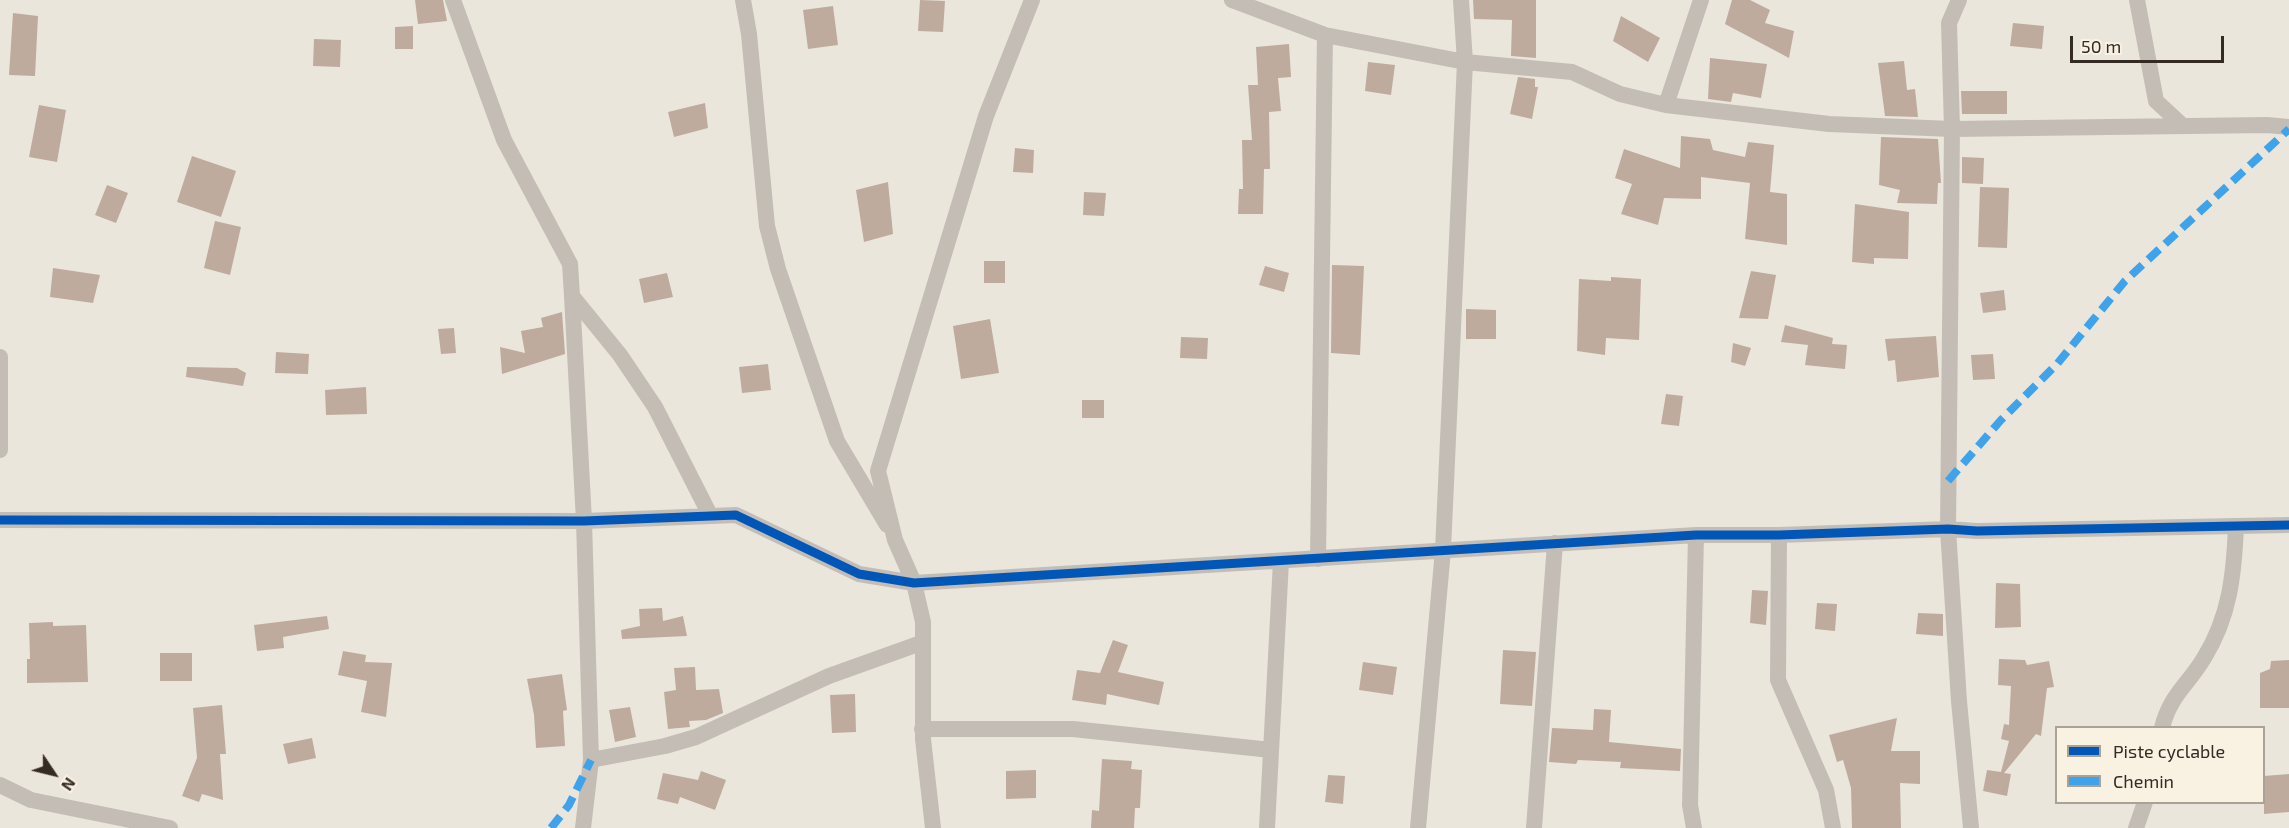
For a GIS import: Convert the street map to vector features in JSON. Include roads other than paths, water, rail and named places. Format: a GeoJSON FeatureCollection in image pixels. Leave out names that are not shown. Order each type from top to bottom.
{"type":"FeatureCollection","features":[{"type":"Feature","properties":{"kind":"street"},"geometry":{"type":"LineString","coordinates":[[453,0],[504,140],[570,264],[584,520],[591,760],[583,828]]}},
{"type":"Feature","properties":{"kind":"street"},"geometry":{"type":"LineString","coordinates":[[743,0],[749,34],[767,226],[778,269],[837,441],[896,540],[914,583],[923,622],[921,643],[922,729],[933,828]]}},
{"type":"Feature","properties":{"kind":"street"},"geometry":{"type":"LineString","coordinates":[[896,540],[878,471],[986,116],[1032,0]]}},
{"type":"Feature","properties":{"kind":"street"},"geometry":{"type":"LineString","coordinates":[[1232,0],[1325,35],[1465,62],[1572,72],[1620,94],[1666,105],[1829,124],[1952,129],[2267,125],[2289,128]]}},
{"type":"Feature","properties":{"kind":"street"},"geometry":{"type":"LineString","coordinates":[[1418,828],[1443,550],[1465,62],[1461,0]]}},
{"type":"Feature","properties":{"kind":"street"},"geometry":{"type":"LineString","coordinates":[[1666,105],[1701,0]]}},
{"type":"Feature","properties":{"kind":"street"},"geometry":{"type":"LineString","coordinates":[[1959,0],[1949,23],[1952,129],[1948,529],[1971,828]]}},
{"type":"Feature","properties":{"kind":"street"},"geometry":{"type":"LineString","coordinates":[[2137,0],[2156,101],[2183,126]]}},
{"type":"Feature","properties":{"kind":"street"},"geometry":{"type":"LineString","coordinates":[[1318,559],[1325,35]]}},
{"type":"Feature","properties":{"kind":"street"},"geometry":{"type":"LineString","coordinates":[[572,296],[620,355],[655,407],[710,515]]}},
{"type":"Feature","properties":{"kind":"street"},"geometry":{"type":"LineString","coordinates":[[0,357],[0,450]]}},
{"type":"Feature","properties":{"kind":"street"},"geometry":{"type":"LineString","coordinates":[[0,520],[584,520],[736,515],[859,574],[914,583],[1696,535],[2289,525]]}},
{"type":"Feature","properties":{"kind":"street"},"geometry":{"type":"LineString","coordinates":[[2164,726],[2170,703],[2193,677],[2226,613],[2234,568],[2236,526]]}},
{"type":"Feature","properties":{"kind":"street"},"geometry":{"type":"LineString","coordinates":[[1694,828],[1690,805],[1696,535]]}},
{"type":"Feature","properties":{"kind":"street"},"geometry":{"type":"LineString","coordinates":[[1779,535],[1778,680],[1826,790],[1833,828]]}},
{"type":"Feature","properties":{"kind":"street"},"geometry":{"type":"LineString","coordinates":[[1534,828],[1555,543]]}},
{"type":"Feature","properties":{"kind":"street"},"geometry":{"type":"LineString","coordinates":[[1266,828],[1281,561]]}},
{"type":"Feature","properties":{"kind":"street"},"geometry":{"type":"LineString","coordinates":[[591,760],[665,746],[696,737],[829,676],[921,643]]}},
{"type":"Feature","properties":{"kind":"street"},"geometry":{"type":"LineString","coordinates":[[922,729],[1073,729],[1271,750]]}},
{"type":"Feature","properties":{"kind":"street"},"geometry":{"type":"LineString","coordinates":[[0,785],[31,800],[170,828]]}},
{"type":"Feature","properties":{"kind":"street"},"geometry":{"type":"LineString","coordinates":[[2136,828],[2144,804]]}}]}
